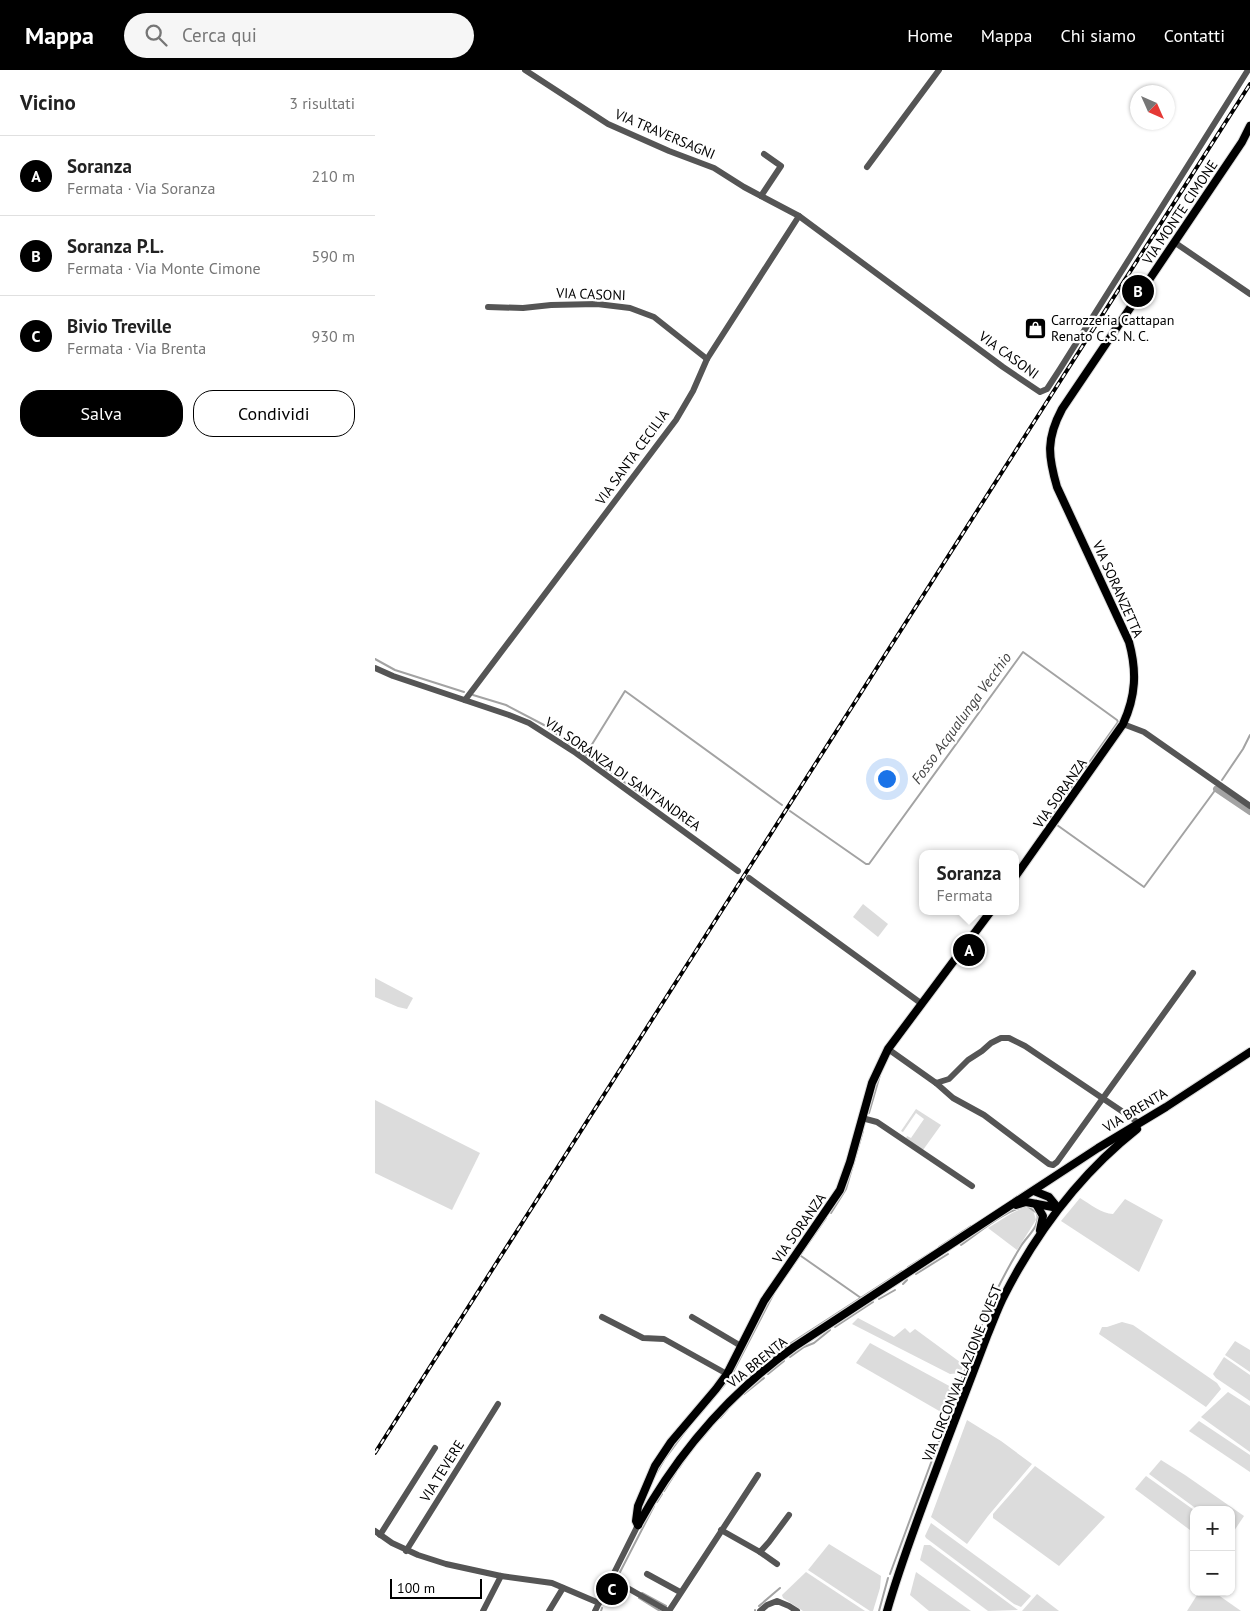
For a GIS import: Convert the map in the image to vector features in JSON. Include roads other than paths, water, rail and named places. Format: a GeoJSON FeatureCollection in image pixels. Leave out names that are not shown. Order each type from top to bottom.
{"type":"FeatureCollection","features":[{"type":"Feature","properties":{"kind":"main road","name":"VIA MONTE CIMONE"},"geometry":{"type":"LineString","coordinates":[[1062,409],[1242,142],[1250,126]]}},
{"type":"Feature","properties":{"kind":"main road","name":"VIA SORANZETTA"},"geometry":{"type":"LineString","coordinates":[[1062,409],[1051,436],[1049,450],[1057,487],[1122,624],[1134,663],[1134,691],[1123,724]]}},
{"type":"Feature","properties":{"kind":"main road","name":"VIA SORANZA"},"geometry":{"type":"LineString","coordinates":[[1019,871],[1123,724]]}},
{"type":"Feature","properties":{"kind":"main road","name":"VIA SORANZA"},"geometry":{"type":"LineString","coordinates":[[638,1525],[636,1521],[639,1504],[655,1466],[682,1429],[727,1374],[764,1301],[840,1190],[875,1074],[888,1049],[988,915]]}},
{"type":"Feature","properties":{"kind":"main road","name":"VIA BRENTA"},"geometry":{"type":"LineString","coordinates":[[638,1525],[653,1498],[683,1453],[712,1419],[750,1382],[795,1347],[1034,1190],[1250,1052]]}},
{"type":"Feature","properties":{"kind":"main road","name":"VIA CIRCONVALLAZIONE OVEST"},"geometry":{"type":"LineString","coordinates":[[887,1611],[920,1514],[1004,1295],[1036,1239],[1058,1208],[1089,1171],[1107,1153],[1166,1107]]}},
{"type":"Feature","properties":{"kind":"main road"},"geometry":{"type":"LineString","coordinates":[[1034,1190],[1049,1197],[1058,1208]]}},
{"type":"Feature","properties":{"kind":"main road","name":"VIA BRENTA"},"geometry":{"type":"LineString","coordinates":[[1012,1206],[1026,1202],[1058,1208]]}},
{"type":"Feature","properties":{"kind":"main road"},"geometry":{"type":"LineString","coordinates":[[1036,1204],[1043,1216],[1036,1239]]}},
{"type":"Feature","properties":{"kind":"street","name":"VIA TRAVERSAGNI"},"geometry":{"type":"LineString","coordinates":[[525,70],[609,124],[713,168],[799,216]]}},
{"type":"Feature","properties":{"kind":"street"},"geometry":{"type":"LineString","coordinates":[[867,167],[939,70]]}},
{"type":"Feature","properties":{"kind":"street","name":"VIA CASONI"},"geometry":{"type":"LineString","coordinates":[[799,216],[1037,391],[1043,391],[1047,389],[1248,70]]}},
{"type":"Feature","properties":{"kind":"street"},"geometry":{"type":"LineString","coordinates":[[761,196],[781,166],[763,154]]}},
{"type":"Feature","properties":{"kind":"street","name":"VIA SANTA CECILIA"},"geometry":{"type":"LineString","coordinates":[[465,700],[676,420],[693,391],[707,359],[799,216]]}},
{"type":"Feature","properties":{"kind":"street"},"geometry":{"type":"LineString","coordinates":[[1175,242],[1250,294]]}},
{"type":"Feature","properties":{"kind":"street","name":"VIA CASONI"},"geometry":{"type":"LineString","coordinates":[[488,307],[523,308],[597,304],[634,308],[654,317],[707,359]]}},
{"type":"Feature","properties":{"kind":"street","name":"VIA SORANZA DI SANT'ANDREA"},"geometry":{"type":"LineString","coordinates":[[375,668],[418,685],[514,716],[551,736],[738,870]]}},
{"type":"Feature","properties":{"kind":"street"},"geometry":{"type":"LineString","coordinates":[[1123,724],[1144,732],[1250,806]]}},
{"type":"Feature","properties":{"kind":"street"},"geometry":{"type":"LineString","coordinates":[[749,878],[922,1004]]}},
{"type":"Feature","properties":{"kind":"street"},"geometry":{"type":"LineString","coordinates":[[888,1049],[936,1083],[953,1098],[984,1115],[1049,1164],[1053,1165],[1103,1099],[1193,972]]}},
{"type":"Feature","properties":{"kind":"street"},"geometry":{"type":"LineString","coordinates":[[936,1083],[949,1079],[968,1060],[982,1051],[991,1042],[1001,1038],[1009,1038],[1025,1046],[1132,1118],[1138,1124]]}},
{"type":"Feature","properties":{"kind":"street"},"geometry":{"type":"LineString","coordinates":[[862,1118],[877,1122],[972,1186]]}},
{"type":"Feature","properties":{"kind":"street"},"geometry":{"type":"LineString","coordinates":[[603,1317],[643,1338],[664,1339],[727,1374]]}},
{"type":"Feature","properties":{"kind":"street"},"geometry":{"type":"LineString","coordinates":[[692,1317],[741,1346]]}},
{"type":"Feature","properties":{"kind":"street","name":"VIA TEVERE"},"geometry":{"type":"LineString","coordinates":[[407,1551],[498,1404]]}},
{"type":"Feature","properties":{"kind":"street","name":"VIA TEVERE"},"geometry":{"type":"LineString","coordinates":[[435,1448],[378,1533],[407,1551],[446,1564],[501,1576],[552,1584],[599,1603]]}},
{"type":"Feature","properties":{"kind":"street"},"geometry":{"type":"LineString","coordinates":[[610,1578],[669,1611],[758,1475]]}},
{"type":"Feature","properties":{"kind":"street"},"geometry":{"type":"LineString","coordinates":[[760,1552],[789,1514]]}},
{"type":"Feature","properties":{"kind":"street","name":"VIA BRENTA"},"geometry":{"type":"LineString","coordinates":[[595,1611],[638,1525]]}},
{"type":"Feature","properties":{"kind":"street"},"geometry":{"type":"LineString","coordinates":[[721,1530],[777,1564]]}},
{"type":"Feature","properties":{"kind":"street"},"geometry":{"type":"LineString","coordinates":[[647,1574],[680,1592]]}},
{"type":"Feature","properties":{"kind":"street"},"geometry":{"type":"LineString","coordinates":[[483,1611],[501,1576]]}},
{"type":"Feature","properties":{"kind":"street"},"geometry":{"type":"LineString","coordinates":[[549,1611],[563,1588]]}},
{"type":"Feature","properties":{"kind":"street"},"geometry":{"type":"LineString","coordinates":[[760,1611],[767,1605],[777,1601],[797,1611]]}},
{"type":"Feature","properties":{"kind":"waterway","name":"Fosso Acqualunga Vecchio"},"geometry":{"type":"LineString","coordinates":[[790,811],[866,864],[869,864],[1023,652],[1118,722],[1049,819]]}},
{"type":"Feature","properties":{"kind":"waterway","name":"Fosso Acqualunga Vecchio"},"geometry":{"type":"LineString","coordinates":[[375,659],[395,670],[464,692]]}},
{"type":"Feature","properties":{"kind":"waterway","name":"Fosso Acqualunga Vecchio"},"geometry":{"type":"LineString","coordinates":[[586,754],[625,691],[782,805]]}},
{"type":"Feature","properties":{"kind":"waterway","name":"Fosso Acqualunga Vecchio"},"geometry":{"type":"LineString","coordinates":[[473,695],[506,705],[544,725],[651,801]]}},
{"type":"Feature","properties":{"kind":"waterway"},"geometry":{"type":"LineString","coordinates":[[1222,780],[1250,735]]}},
{"type":"Feature","properties":{"kind":"waterway","name":"Fosso Acqualunga Vecchio"},"geometry":{"type":"LineString","coordinates":[[1057,825],[1144,887],[1216,789]]}},
{"type":"Feature","properties":{"kind":"waterway"},"geometry":{"type":"LineString","coordinates":[[1216,789],[1250,812]]}},
{"type":"Feature","properties":{"kind":"waterway"},"geometry":{"type":"LineString","coordinates":[[869,1113],[880,1075]]}},
{"type":"Feature","properties":{"kind":"waterway"},"geometry":{"type":"LineString","coordinates":[[831,1213],[846,1189],[863,1131]]}},
{"type":"Feature","properties":{"kind":"waterway"},"geometry":{"type":"LineString","coordinates":[[1013,1199],[1049,1176]]}},
{"type":"Feature","properties":{"kind":"waterway"},"geometry":{"type":"LineString","coordinates":[[961,1245],[993,1222],[1019,1208],[1027,1206],[1037,1213],[1038,1218],[1035,1227],[1021,1246],[996,1291],[984,1319]]}},
{"type":"Feature","properties":{"kind":"waterway"},"geometry":{"type":"LineString","coordinates":[[782,1281],[826,1218]]}},
{"type":"Feature","properties":{"kind":"waterway"},"geometry":{"type":"LineString","coordinates":[[939,1247],[971,1226]]}},
{"type":"Feature","properties":{"kind":"waterway"},"geometry":{"type":"LineString","coordinates":[[908,1267],[932,1252]]}},
{"type":"Feature","properties":{"kind":"waterway"},"geometry":{"type":"LineString","coordinates":[[916,1274],[948,1254]]}},
{"type":"Feature","properties":{"kind":"waterway"},"geometry":{"type":"LineString","coordinates":[[801,1256],[861,1298]]}},
{"type":"Feature","properties":{"kind":"waterway"},"geometry":{"type":"LineString","coordinates":[[785,1347],[902,1271]]}},
{"type":"Feature","properties":{"kind":"waterway"},"geometry":{"type":"LineString","coordinates":[[903,1284],[907,1280]]}},
{"type":"Feature","properties":{"kind":"waterway"},"geometry":{"type":"LineString","coordinates":[[879,1299],[895,1290]]}},
{"type":"Feature","properties":{"kind":"waterway"},"geometry":{"type":"LineString","coordinates":[[698,1416],[730,1378],[774,1293]]}},
{"type":"Feature","properties":{"kind":"waterway"},"geometry":{"type":"LineString","coordinates":[[835,1327],[873,1302]]}},
{"type":"Feature","properties":{"kind":"waterway"},"geometry":{"type":"LineString","coordinates":[[959,1386],[982,1325]]}},
{"type":"Feature","properties":{"kind":"waterway"},"geometry":{"type":"LineString","coordinates":[[790,1357],[804,1347],[814,1343],[830,1330]]}},
{"type":"Feature","properties":{"kind":"waterway"},"geometry":{"type":"LineString","coordinates":[[728,1381],[748,1377],[777,1352]]}},
{"type":"Feature","properties":{"kind":"waterway"},"geometry":{"type":"LineString","coordinates":[[768,1374],[784,1361]]}},
{"type":"Feature","properties":{"kind":"waterway"},"geometry":{"type":"LineString","coordinates":[[744,1394],[764,1378]]}},
{"type":"Feature","properties":{"kind":"waterway"},"geometry":{"type":"LineString","coordinates":[[944,1428],[956,1394]]}},
{"type":"Feature","properties":{"kind":"waterway"},"geometry":{"type":"LineString","coordinates":[[720,1418],[728,1409]]}},
{"type":"Feature","properties":{"kind":"waterway"},"geometry":{"type":"LineString","coordinates":[[654,1477],[690,1425]]}},
{"type":"Feature","properties":{"kind":"waterway"},"geometry":{"type":"LineString","coordinates":[[701,1439],[711,1427]]}},
{"type":"Feature","properties":{"kind":"waterway"},"geometry":{"type":"LineString","coordinates":[[890,1574],[942,1433]]}},
{"type":"Feature","properties":{"kind":"waterway"},"geometry":{"type":"LineString","coordinates":[[679,1468],[687,1456]]}},
{"type":"Feature","properties":{"kind":"waterway"},"geometry":{"type":"LineString","coordinates":[[664,1491],[676,1472]]}},
{"type":"Feature","properties":{"kind":"waterway"},"geometry":{"type":"LineString","coordinates":[[619,1580],[618,1576],[654,1506],[654,1502],[657,1502],[662,1494]]}},
{"type":"Feature","properties":{"kind":"waterway"},"geometry":{"type":"LineString","coordinates":[[879,1611],[888,1578]]}},
{"type":"Feature","properties":{"kind":"waterway"},"geometry":{"type":"LineString","coordinates":[[759,1606],[780,1588]]}},
{"type":"Feature","properties":{"kind":"waterway"},"geometry":{"type":"LineString","coordinates":[[642,1593],[666,1606]]}},
{"type":"Feature","properties":{"kind":"waterway"},"geometry":{"type":"LineString","coordinates":[[639,1598],[660,1611]]}},
{"type":"Feature","properties":{"kind":"railway"},"geometry":{"type":"LineString","coordinates":[[375,1453],[1250,84]]}},
{"type":"Feature","properties":{"kind":"place","name":"Soranza P.L."},"geometry":{"type":"Point","coordinates":[1138,291]}},
{"type":"Feature","properties":{"kind":"place","name":"Carrozzeria Cattapan Renato C. S. N. C."},"geometry":{"type":"Point","coordinates":[1035,328]}},
{"type":"Feature","properties":{"kind":"place","name":"Soranza"},"geometry":{"type":"Point","coordinates":[969,950]}},
{"type":"Feature","properties":{"kind":"place","name":"Bivio Treville"},"geometry":{"type":"Point","coordinates":[612,1589]}}]}
